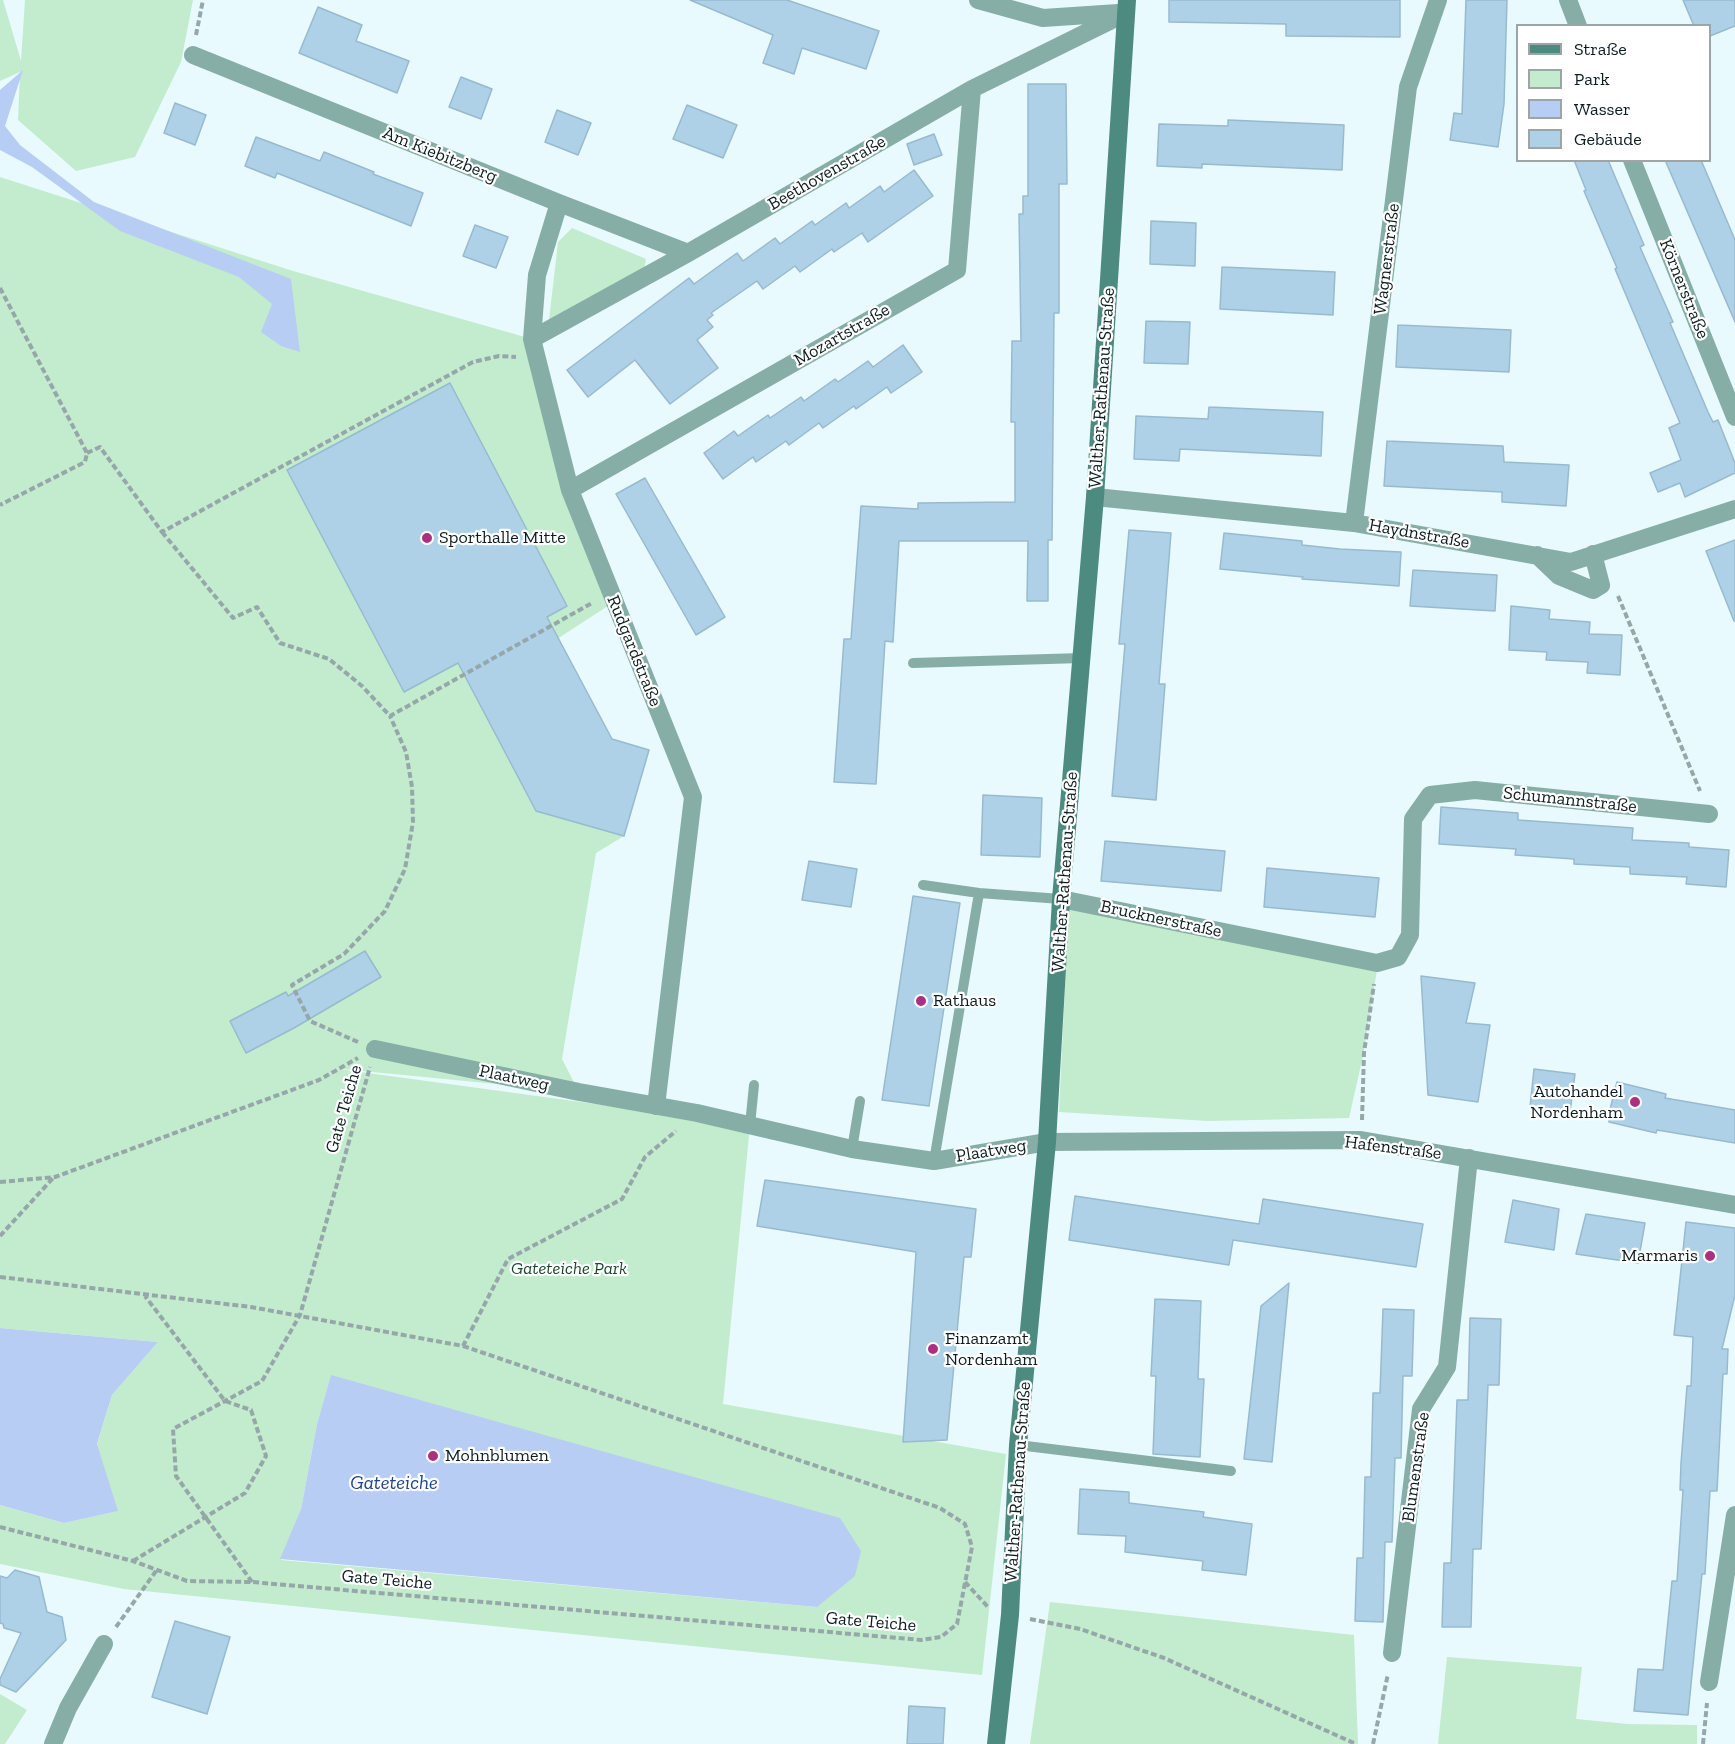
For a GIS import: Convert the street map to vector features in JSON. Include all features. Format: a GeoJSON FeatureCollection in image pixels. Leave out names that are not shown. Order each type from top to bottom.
{"type":"FeatureCollection","features":[{"type":"Feature","properties":{"kind":"street"},"geometry":{"type":"LineString","coordinates":[[978,0],[1043,18],[1126,6]]}},
{"type":"Feature","properties":{"kind":"street","name":"Wagnerstraße"},"geometry":{"type":"LineString","coordinates":[[1354,523],[1408,87],[1438,0]]}},
{"type":"Feature","properties":{"kind":"street"},"geometry":{"type":"LineString","coordinates":[[1568,0],[1577,24]]}},
{"type":"Feature","properties":{"kind":"street","name":"Beethovenstraße"},"geometry":{"type":"LineString","coordinates":[[532,339],[688,253],[972,89],[1126,6]]}},
{"type":"Feature","properties":{"kind":"street","name":"Walther-Rathenau-Straße"},"geometry":{"type":"LineString","coordinates":[[996,1744],[1010,1615],[1018,1445],[1047,1142],[1061,899],[1095,496],[1126,6]]}},
{"type":"Feature","properties":{"kind":"street","name":"Am Kiebitzberg"},"geometry":{"type":"LineString","coordinates":[[192,55],[688,253]]}},
{"type":"Feature","properties":{"kind":"street","name":"Mozartstraße"},"geometry":{"type":"LineString","coordinates":[[570,490],[957,270],[972,89]]}},
{"type":"Feature","properties":{"kind":"street","name":"Körnerstraße"},"geometry":{"type":"LineString","coordinates":[[1633,162],[1735,417]]}},
{"type":"Feature","properties":{"kind":"street","name":"Rudgardstraße"},"geometry":{"type":"LineString","coordinates":[[559,203],[537,275],[532,339],[570,490],[693,797],[656,1106]]}},
{"type":"Feature","properties":{"kind":"street","name":"Haydnstraße"},"geometry":{"type":"LineString","coordinates":[[1095,496],[1354,523],[1571,561],[1735,509]]}},
{"type":"Feature","properties":{"kind":"street"},"geometry":{"type":"LineString","coordinates":[[1537,555],[1559,576],[1593,590],[1601,585],[1593,554]]}},
{"type":"Feature","properties":{"kind":"street","name":"Schumannstraße"},"geometry":{"type":"LineString","coordinates":[[1398,957],[1410,935],[1413,819],[1430,795],[1475,790],[1709,814]]}},
{"type":"Feature","properties":{"kind":"street","name":"Brucknerstraße"},"geometry":{"type":"LineString","coordinates":[[1061,899],[1377,963],[1398,957]]}},
{"type":"Feature","properties":{"kind":"street","name":"Plaatweg"},"geometry":{"type":"LineString","coordinates":[[375,1049],[697,1113],[852,1149],[934,1161],[1047,1142]]}},
{"type":"Feature","properties":{"kind":"street","name":"Hafenstraße"},"geometry":{"type":"LineString","coordinates":[[1047,1142],[1361,1140],[1735,1205]]}},
{"type":"Feature","properties":{"kind":"street","name":"Blumenstraße"},"geometry":{"type":"LineString","coordinates":[[1392,1653],[1421,1409],[1447,1367],[1469,1158]]}},
{"type":"Feature","properties":{"kind":"street"},"geometry":{"type":"LineString","coordinates":[[1708,1682],[1735,1515]]}},
{"type":"Feature","properties":{"kind":"street"},"geometry":{"type":"LineString","coordinates":[[53,1744],[68,1708],[104,1644]]}},
{"type":"Feature","properties":{"kind":"lane"},"geometry":{"type":"LineString","coordinates":[[913,663],[1082,658]]}},
{"type":"Feature","properties":{"kind":"lane","name":"Brucknerstraße"},"geometry":{"type":"LineString","coordinates":[[922,885],[979,893],[1061,899]]}},
{"type":"Feature","properties":{"kind":"lane"},"geometry":{"type":"LineString","coordinates":[[934,1161],[979,893]]}},
{"type":"Feature","properties":{"kind":"lane"},"geometry":{"type":"LineString","coordinates":[[750,1125],[754,1085]]}},
{"type":"Feature","properties":{"kind":"lane"},"geometry":{"type":"LineString","coordinates":[[852,1149],[860,1101]]}},
{"type":"Feature","properties":{"kind":"lane"},"geometry":{"type":"LineString","coordinates":[[1018,1445],[1231,1471]]}},
{"type":"Feature","properties":{"kind":"path"},"geometry":{"type":"LineString","coordinates":[[192,55],[203,0]]}},
{"type":"Feature","properties":{"kind":"path"},"geometry":{"type":"LineString","coordinates":[[0,288],[87,453],[85,462],[0,505]]}},
{"type":"Feature","properties":{"kind":"path"},"geometry":{"type":"LineString","coordinates":[[162,532],[473,362],[499,356],[537,359]]}},
{"type":"Feature","properties":{"kind":"path"},"geometry":{"type":"LineString","coordinates":[[87,453],[100,447],[162,532],[233,618],[257,606],[280,643],[330,659],[362,686],[390,716],[406,752],[412,787],[413,822],[405,869],[385,911],[344,954],[292,985],[310,1021],[375,1049]]}},
{"type":"Feature","properties":{"kind":"path"},"geometry":{"type":"LineString","coordinates":[[1601,585],[1616,591],[1709,814]]}},
{"type":"Feature","properties":{"kind":"path"},"geometry":{"type":"LineString","coordinates":[[390,716],[610,591]]}},
{"type":"Feature","properties":{"kind":"path"},"geometry":{"type":"LineString","coordinates":[[1361,1140],[1364,1053],[1377,963]]}},
{"type":"Feature","properties":{"kind":"path"},"geometry":{"type":"LineString","coordinates":[[0,1182],[54,1177],[319,1080],[375,1049]]}},
{"type":"Feature","properties":{"kind":"path","name":"Gate Teiche"},"geometry":{"type":"LineString","coordinates":[[252,1582],[176,1476],[173,1429],[262,1381],[300,1315],[375,1049]]}},
{"type":"Feature","properties":{"kind":"path"},"geometry":{"type":"LineString","coordinates":[[464,1346],[508,1259],[622,1199],[645,1157],[697,1113]]}},
{"type":"Feature","properties":{"kind":"path"},"geometry":{"type":"LineString","coordinates":[[0,1236],[54,1177]]}},
{"type":"Feature","properties":{"kind":"path","name":"Gate Teiche"},"geometry":{"type":"LineString","coordinates":[[0,1277],[251,1307],[464,1346],[940,1508],[965,1524],[972,1547],[957,1624],[941,1637],[921,1640],[252,1582],[187,1581],[133,1562],[0,1527]]}},
{"type":"Feature","properties":{"kind":"path"},"geometry":{"type":"LineString","coordinates":[[133,1562],[245,1493],[266,1456],[251,1410],[225,1401],[145,1295]]}},
{"type":"Feature","properties":{"kind":"path"},"geometry":{"type":"LineString","coordinates":[[104,1644],[156,1571]]}},
{"type":"Feature","properties":{"kind":"path"},"geometry":{"type":"LineString","coordinates":[[965,1582],[987,1606],[1010,1615],[1080,1629],[1164,1658],[1356,1744]]}},
{"type":"Feature","properties":{"kind":"path"},"geometry":{"type":"LineString","coordinates":[[1373,1744],[1392,1653]]}},
{"type":"Feature","properties":{"kind":"path"},"geometry":{"type":"LineString","coordinates":[[1703,1744],[1708,1682]]}},
{"type":"Feature","properties":{"kind":"green space"},"geometry":{"type":"Polygon","coordinates":[[[0,0],[3,0],[21,61],[25,0],[193,0],[181,62],[135,157],[76,171],[18,120],[20,72],[0,81],[0,0]]]}},
{"type":"Feature","properties":{"kind":"green space","name":"Gateteiche Park"},"geometry":{"type":"Polygon","coordinates":[[[0,177],[293,271],[532,339],[614,602],[474,693],[536,811],[624,836],[596,853],[562,1059],[579,1092],[331,1068],[750,1125],[723,1404],[1006,1454],[982,1675],[124,1589],[0,1564],[0,1505],[64,1523],[117,1511],[97,1445],[112,1395],[158,1342],[0,1328],[0,177]],[[331,1376],[317,1424],[301,1509],[281,1560],[817,1607],[331,1376]]]}},
{"type":"Feature","properties":{"kind":"green space"},"geometry":{"type":"Polygon","coordinates":[[[572,228],[646,259],[644,270],[549,320],[558,242],[572,228]]]}},
{"type":"Feature","properties":{"kind":"green space"},"geometry":{"type":"Polygon","coordinates":[[[1069,904],[1378,964],[1363,1056],[1349,1118],[1208,1121],[1059,1112],[1069,904]]]}},
{"type":"Feature","properties":{"kind":"green space"},"geometry":{"type":"Polygon","coordinates":[[[1050,1602],[1354,1635],[1358,1744],[1030,1744],[1050,1602]]]}},
{"type":"Feature","properties":{"kind":"green space"},"geometry":{"type":"Polygon","coordinates":[[[1447,1657],[1582,1667],[1576,1719],[1628,1724],[1697,1725],[1697,1744],[1438,1744],[1447,1657]]]}},
{"type":"Feature","properties":{"kind":"green space"},"geometry":{"type":"Polygon","coordinates":[[[0,1694],[27,1710],[5,1744],[0,1744],[0,1694]]]}},
{"type":"Feature","properties":{"kind":"water"},"geometry":{"type":"Polygon","coordinates":[[[23,70],[5,126],[20,145],[94,202],[291,279],[300,352],[281,346],[261,332],[272,304],[239,277],[120,231],[32,167],[0,150],[0,90],[23,70]]]}},
{"type":"Feature","properties":{"kind":"water"},"geometry":{"type":"Polygon","coordinates":[[[0,1328],[158,1342],[112,1395],[97,1444],[118,1511],[64,1523],[0,1505],[0,1328]]]}},
{"type":"Feature","properties":{"kind":"water","name":"Gateteiche"},"geometry":{"type":"Polygon","coordinates":[[[331,1375],[840,1518],[861,1551],[855,1576],[817,1607],[280,1559],[301,1509],[317,1424],[331,1375]]]}},
{"type":"Feature","properties":{"kind":"building"},"geometry":{"type":"Polygon","coordinates":[[[690,0],[787,0],[879,31],[866,69],[802,48],[794,74],[763,63],[773,35],[690,0]]]}},
{"type":"Feature","properties":{"kind":"building"},"geometry":{"type":"Polygon","coordinates":[[[1169,0],[1400,0],[1400,37],[1286,36],[1286,24],[1169,22],[1169,0]]]}},
{"type":"Feature","properties":{"kind":"building"},"geometry":{"type":"Polygon","coordinates":[[[1466,0],[1507,0],[1504,104],[1498,147],[1450,140],[1454,113],[1462,114],[1466,0]]]}},
{"type":"Feature","properties":{"kind":"building"},"geometry":{"type":"Polygon","coordinates":[[[1683,0],[1735,0],[1735,26],[1711,36],[1711,24],[1693,24],[1683,0]]]}},
{"type":"Feature","properties":{"kind":"building"},"geometry":{"type":"Polygon","coordinates":[[[318,7],[362,25],[356,41],[409,61],[397,93],[299,53],[318,7]]]}},
{"type":"Feature","properties":{"kind":"building"},"geometry":{"type":"Polygon","coordinates":[[[461,77],[492,89],[481,119],[449,107],[461,77]]]}},
{"type":"Feature","properties":{"kind":"building"},"geometry":{"type":"Polygon","coordinates":[[[1028,84],[1066,84],[1067,184],[1059,184],[1059,313],[1054,313],[1052,540],[1048,540],[1048,601],[1027,601],[1028,541],[899,541],[893,642],[885,641],[876,784],[834,782],[844,639],[851,639],[861,506],[918,509],[918,503],[1015,502],[1015,422],[1011,422],[1012,341],[1021,341],[1019,214],[1023,214],[1023,196],[1028,196],[1028,84]]]}},
{"type":"Feature","properties":{"kind":"building"},"geometry":{"type":"Polygon","coordinates":[[[175,103],[206,115],[195,145],[164,133],[175,103]]]}},
{"type":"Feature","properties":{"kind":"building"},"geometry":{"type":"Polygon","coordinates":[[[687,105],[737,125],[723,158],[673,139],[687,105]]]}},
{"type":"Feature","properties":{"kind":"building"},"geometry":{"type":"Polygon","coordinates":[[[557,110],[591,123],[578,155],[545,142],[557,110]]]}},
{"type":"Feature","properties":{"kind":"building"},"geometry":{"type":"Polygon","coordinates":[[[1228,120],[1344,125],[1342,170],[1202,164],[1202,168],[1157,166],[1159,124],[1228,126],[1228,120]]]}},
{"type":"Feature","properties":{"kind":"building"},"geometry":{"type":"Polygon","coordinates":[[[934,134],[942,155],[914,165],[907,144],[934,134]]]}},
{"type":"Feature","properties":{"kind":"building"},"geometry":{"type":"Polygon","coordinates":[[[256,137],[320,161],[324,152],[423,193],[411,226],[277,173],[275,178],[245,166],[256,137]]]}},
{"type":"Feature","properties":{"kind":"building"},"geometry":{"type":"Polygon","coordinates":[[[1575,162],[1609,162],[1644,245],[1640,247],[1673,322],[1670,323],[1708,412],[1713,422],[1718,420],[1735,463],[1735,473],[1685,497],[1680,483],[1658,492],[1650,473],[1681,460],[1669,428],[1680,423],[1615,269],[1617,268],[1584,191],[1586,190],[1575,162]]]}},
{"type":"Feature","properties":{"kind":"building"},"geometry":{"type":"Polygon","coordinates":[[[1666,162],[1702,162],[1735,240],[1735,322],[1666,162]]]}},
{"type":"Feature","properties":{"kind":"building"},"geometry":{"type":"Polygon","coordinates":[[[914,170],[933,196],[868,242],[862,233],[834,252],[832,249],[800,272],[795,266],[763,289],[757,281],[711,313],[713,315],[707,320],[713,327],[697,340],[718,368],[670,404],[635,360],[588,397],[567,370],[689,278],[694,284],[737,253],[743,261],[775,238],[780,244],[812,221],[815,225],[846,203],[849,208],[880,186],[884,192],[914,170]]]}},
{"type":"Feature","properties":{"kind":"building"},"geometry":{"type":"Polygon","coordinates":[[[1151,221],[1196,223],[1195,266],[1150,264],[1151,221]]]}},
{"type":"Feature","properties":{"kind":"building"},"geometry":{"type":"Polygon","coordinates":[[[475,225],[508,237],[496,268],[463,256],[475,225]]]}},
{"type":"Feature","properties":{"kind":"building"},"geometry":{"type":"Polygon","coordinates":[[[1222,267],[1335,272],[1333,315],[1220,309],[1222,267]]]}},
{"type":"Feature","properties":{"kind":"building"},"geometry":{"type":"Polygon","coordinates":[[[1146,321],[1190,322],[1188,364],[1144,363],[1146,321]]]}},
{"type":"Feature","properties":{"kind":"building"},"geometry":{"type":"Polygon","coordinates":[[[1398,325],[1511,330],[1509,372],[1396,367],[1398,325]]]}},
{"type":"Feature","properties":{"kind":"building"},"geometry":{"type":"Polygon","coordinates":[[[903,345],[922,372],[891,393],[887,387],[856,409],[854,406],[823,428],[819,423],[789,445],[786,441],[756,462],[753,457],[723,479],[704,453],[734,431],[738,436],[768,415],[770,418],[801,397],[804,401],[835,379],[838,382],[868,361],[873,367],[903,345]]]}},
{"type":"Feature","properties":{"kind":"building","name":"Sporthalle Mitte"},"geometry":{"type":"Polygon","coordinates":[[[450,383],[567,606],[547,617],[612,739],[649,750],[624,836],[536,811],[458,663],[404,692],[287,470],[450,383]]]}},
{"type":"Feature","properties":{"kind":"building"},"geometry":{"type":"Polygon","coordinates":[[[1209,407],[1323,412],[1321,456],[1180,449],[1179,461],[1134,459],[1136,416],[1208,419],[1209,407]]]}},
{"type":"Feature","properties":{"kind":"building"},"geometry":{"type":"Polygon","coordinates":[[[1387,441],[1503,446],[1504,462],[1569,465],[1566,506],[1502,502],[1502,492],[1384,486],[1387,441]]]}},
{"type":"Feature","properties":{"kind":"building"},"geometry":{"type":"Polygon","coordinates":[[[645,478],[725,617],[696,635],[616,494],[645,478]]]}},
{"type":"Feature","properties":{"kind":"building"},"geometry":{"type":"Polygon","coordinates":[[[1129,530],[1171,533],[1159,684],[1165,684],[1156,800],[1112,796],[1125,644],[1119,644],[1129,530]]]}},
{"type":"Feature","properties":{"kind":"building"},"geometry":{"type":"Polygon","coordinates":[[[1224,533],[1302,541],[1302,545],[1401,552],[1399,586],[1302,579],[1303,577],[1220,569],[1224,533]]]}},
{"type":"Feature","properties":{"kind":"building"},"geometry":{"type":"Polygon","coordinates":[[[1735,540],[1735,621],[1734,621],[1706,551],[1735,540]]]}},
{"type":"Feature","properties":{"kind":"building"},"geometry":{"type":"Polygon","coordinates":[[[1413,570],[1497,575],[1495,611],[1410,606],[1413,570]]]}},
{"type":"Feature","properties":{"kind":"building"},"geometry":{"type":"Polygon","coordinates":[[[1511,606],[1550,610],[1549,619],[1590,622],[1589,634],[1622,635],[1620,675],[1587,673],[1588,662],[1546,660],[1547,652],[1509,650],[1511,606]]]}},
{"type":"Feature","properties":{"kind":"building"},"geometry":{"type":"Polygon","coordinates":[[[983,795],[1042,798],[1040,857],[981,855],[983,795]]]}},
{"type":"Feature","properties":{"kind":"building"},"geometry":{"type":"Polygon","coordinates":[[[1441,807],[1518,813],[1518,820],[1633,828],[1632,840],[1689,843],[1689,847],[1729,850],[1726,887],[1686,884],[1687,877],[1630,874],[1630,867],[1574,864],[1574,859],[1515,855],[1516,849],[1439,844],[1441,807]]]}},
{"type":"Feature","properties":{"kind":"building"},"geometry":{"type":"Polygon","coordinates":[[[1105,841],[1225,851],[1221,891],[1101,881],[1105,841]]]}},
{"type":"Feature","properties":{"kind":"building"},"geometry":{"type":"Polygon","coordinates":[[[809,861],[857,869],[851,907],[802,900],[809,861]]]}},
{"type":"Feature","properties":{"kind":"building"},"geometry":{"type":"Polygon","coordinates":[[[1267,868],[1379,878],[1375,917],[1264,907],[1267,868]]]}},
{"type":"Feature","properties":{"kind":"building","name":"Rathaus"},"geometry":{"type":"Polygon","coordinates":[[[913,896],[960,903],[929,1106],[882,1100],[913,896]]]}},
{"type":"Feature","properties":{"kind":"building"},"geometry":{"type":"Polygon","coordinates":[[[365,951],[381,977],[246,1053],[230,1021],[286,992],[288,996],[365,951]]]}},
{"type":"Feature","properties":{"kind":"building"},"geometry":{"type":"Polygon","coordinates":[[[1421,976],[1475,983],[1466,1023],[1490,1025],[1478,1102],[1428,1095],[1421,976]]]}},
{"type":"Feature","properties":{"kind":"building"},"geometry":{"type":"Polygon","coordinates":[[[1534,1069],[1575,1074],[1570,1112],[1530,1107],[1534,1069]]]}},
{"type":"Feature","properties":{"kind":"building"},"geometry":{"type":"Polygon","coordinates":[[[1617,1082],[1666,1094],[1665,1098],[1735,1110],[1735,1143],[1657,1130],[1656,1133],[1609,1122],[1617,1082]]]}},
{"type":"Feature","properties":{"kind":"building","name":"Finanzamt Nordenham"},"geometry":{"type":"Polygon","coordinates":[[[765,1180],[976,1209],[971,1257],[964,1257],[947,1440],[903,1442],[916,1252],[757,1226],[765,1180]]]}},
{"type":"Feature","properties":{"kind":"building"},"geometry":{"type":"Polygon","coordinates":[[[1075,1196],[1259,1224],[1263,1199],[1423,1224],[1416,1267],[1233,1240],[1229,1265],[1069,1240],[1075,1196]]]}},
{"type":"Feature","properties":{"kind":"building"},"geometry":{"type":"Polygon","coordinates":[[[1513,1200],[1559,1209],[1554,1250],[1505,1242],[1513,1200]]]}},
{"type":"Feature","properties":{"kind":"building"},"geometry":{"type":"Polygon","coordinates":[[[1586,1214],[1645,1223],[1638,1263],[1576,1254],[1586,1214]]]}},
{"type":"Feature","properties":{"kind":"building"},"geometry":{"type":"Polygon","coordinates":[[[1686,1222],[1735,1228],[1735,1295],[1722,1349],[1728,1349],[1727,1374],[1723,1374],[1717,1491],[1710,1491],[1705,1574],[1702,1574],[1688,1715],[1634,1711],[1638,1669],[1663,1670],[1672,1581],[1677,1581],[1683,1490],[1680,1490],[1681,1463],[1687,1386],[1691,1386],[1693,1337],[1674,1335],[1686,1222]]]}},
{"type":"Feature","properties":{"kind":"building"},"geometry":{"type":"Polygon","coordinates":[[[1289,1283],[1272,1462],[1244,1459],[1261,1306],[1289,1283]]]}},
{"type":"Feature","properties":{"kind":"building"},"geometry":{"type":"Polygon","coordinates":[[[1155,1299],[1201,1301],[1198,1379],[1204,1379],[1200,1457],[1153,1454],[1156,1376],[1151,1376],[1155,1299]]]}},
{"type":"Feature","properties":{"kind":"building"},"geometry":{"type":"Polygon","coordinates":[[[1383,1309],[1414,1310],[1412,1376],[1403,1376],[1401,1458],[1395,1458],[1392,1542],[1385,1542],[1383,1622],[1355,1621],[1357,1558],[1363,1558],[1365,1477],[1371,1477],[1373,1393],[1380,1393],[1383,1309]]]}},
{"type":"Feature","properties":{"kind":"building"},"geometry":{"type":"Polygon","coordinates":[[[1470,1318],[1501,1319],[1499,1385],[1488,1385],[1481,1549],[1473,1549],[1471,1627],[1442,1627],[1444,1563],[1451,1563],[1457,1400],[1468,1400],[1470,1318]]]}},
{"type":"Feature","properties":{"kind":"building"},"geometry":{"type":"Polygon","coordinates":[[[1080,1489],[1129,1492],[1129,1503],[1204,1512],[1203,1517],[1252,1524],[1246,1575],[1202,1570],[1203,1561],[1125,1552],[1126,1536],[1078,1534],[1080,1489]]]}},
{"type":"Feature","properties":{"kind":"building"},"geometry":{"type":"Polygon","coordinates":[[[15,1570],[39,1577],[47,1612],[62,1617],[66,1640],[16,1692],[0,1685],[0,1679],[21,1633],[4,1628],[0,1623],[0,1576],[7,1578],[15,1570]]]}},
{"type":"Feature","properties":{"kind":"building"},"geometry":{"type":"Polygon","coordinates":[[[175,1621],[230,1637],[207,1714],[152,1697],[175,1621]]]}},
{"type":"Feature","properties":{"kind":"building"},"geometry":{"type":"Polygon","coordinates":[[[909,1706],[945,1708],[943,1744],[907,1744],[909,1706]]]}},
{"type":"Feature","properties":{"kind":"place","name":"Sporthalle Mitte"},"geometry":{"type":"Point","coordinates":[427,538]}},
{"type":"Feature","properties":{"kind":"place","name":"Rathaus"},"geometry":{"type":"Point","coordinates":[921,1001]}},
{"type":"Feature","properties":{"kind":"place","name":"Autohandel Nordenham"},"geometry":{"type":"Point","coordinates":[1635,1102]}},
{"type":"Feature","properties":{"kind":"place","name":"Marmaris"},"geometry":{"type":"Point","coordinates":[1710,1256]}},
{"type":"Feature","properties":{"kind":"place","name":"Finanzamt Nordenham"},"geometry":{"type":"Point","coordinates":[933,1349]}},
{"type":"Feature","properties":{"kind":"place","name":"Mohnblumen"},"geometry":{"type":"Point","coordinates":[433,1456]}}]}
